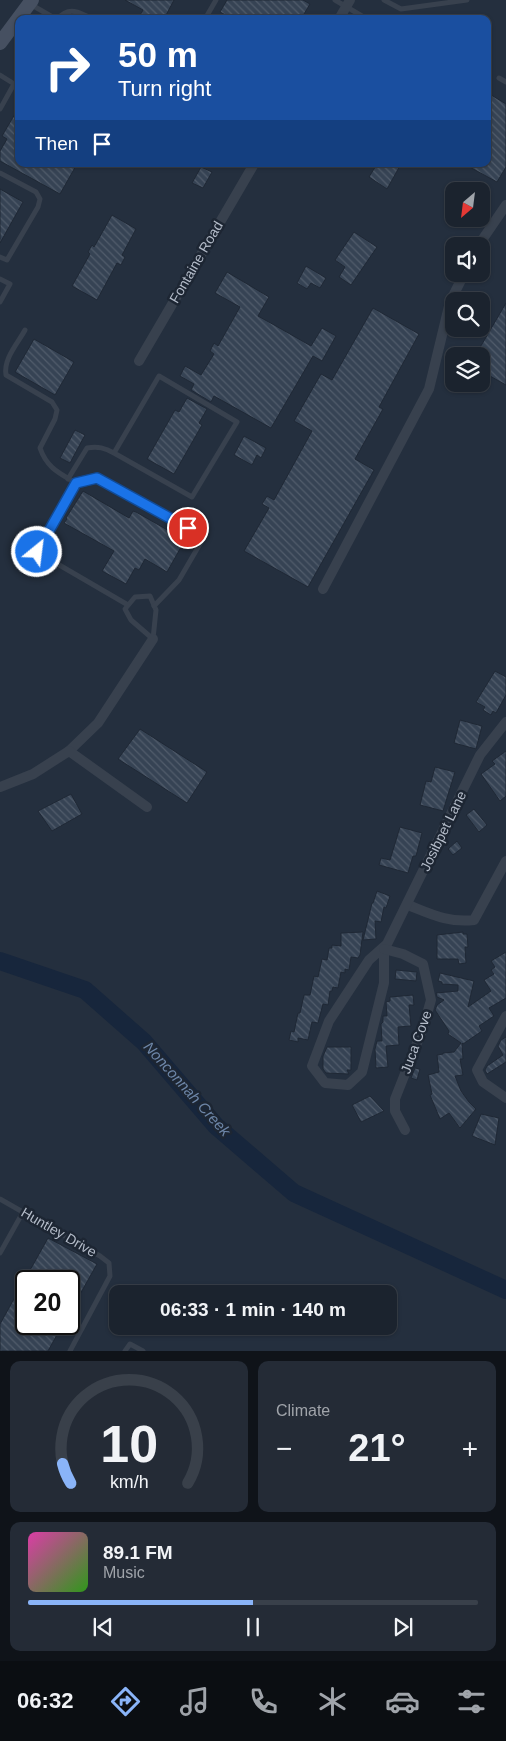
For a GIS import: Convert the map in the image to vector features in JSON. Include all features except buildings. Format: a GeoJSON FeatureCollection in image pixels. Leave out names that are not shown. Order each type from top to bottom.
{"type":"FeatureCollection","features":[{"type":"Feature","properties":{"kind":"main road"},"geometry":{"type":"LineString","coordinates":[[24,15],[31,2]]}},
{"type":"Feature","properties":{"kind":"main road"},"geometry":{"type":"LineString","coordinates":[[0,43],[15,30]]}},
{"type":"Feature","properties":{"kind":"street"},"geometry":{"type":"LineString","coordinates":[[341,15],[348,3]]}},
{"type":"Feature","properties":{"kind":"street","name":"Fontaine Road"},"geometry":{"type":"LineString","coordinates":[[138,361],[252,167]]}},
{"type":"Feature","properties":{"kind":"street"},"geometry":{"type":"LineString","coordinates":[[484,237],[506,205]]}},
{"type":"Feature","properties":{"kind":"street"},"geometry":{"type":"LineString","coordinates":[[323,588],[429,388],[450,302],[460,282]]}},
{"type":"Feature","properties":{"kind":"street"},"geometry":{"type":"LineString","coordinates":[[0,787],[33,774],[69,751],[98,723],[153,639]]}},
{"type":"Feature","properties":{"kind":"street","name":"Josibpet Lane"},"geometry":{"type":"LineString","coordinates":[[385,946],[408,905],[480,756],[506,722]]}},
{"type":"Feature","properties":{"kind":"street"},"geometry":{"type":"LineString","coordinates":[[69,751],[147,807]]}},
{"type":"Feature","properties":{"kind":"street"},"geometry":{"type":"LineString","coordinates":[[408,905],[438,917],[459,922],[474,920],[506,861]]}},
{"type":"Feature","properties":{"kind":"street"},"geometry":{"type":"LineString","coordinates":[[385,946],[384,983],[362,1072],[348,1085],[325,1083],[312,1066],[329,1021],[369,960],[385,946]]}},
{"type":"Feature","properties":{"kind":"street","name":"Juca Cove"},"geometry":{"type":"LineString","coordinates":[[385,946],[422,964],[430,1000],[423,1028],[395,1099],[395,1111],[405,1130]]}},
{"type":"Feature","properties":{"kind":"street"},"geometry":{"type":"LineString","coordinates":[[505,1098],[483,1082],[477,1070],[506,1016]]}},
{"type":"Feature","properties":{"kind":"lane"},"geometry":{"type":"LineString","coordinates":[[207,15],[216,0]]}},
{"type":"Feature","properties":{"kind":"lane"},"geometry":{"type":"LineString","coordinates":[[335,0],[348,3],[362,15]]}},
{"type":"Feature","properties":{"kind":"lane"},"geometry":{"type":"LineString","coordinates":[[384,0],[401,9],[467,0]]}},
{"type":"Feature","properties":{"kind":"lane"},"geometry":{"type":"LineString","coordinates":[[31,2],[51,15]]}},
{"type":"Feature","properties":{"kind":"lane"},"geometry":{"type":"LineString","coordinates":[[60,15],[71,10],[85,15]]}},
{"type":"Feature","properties":{"kind":"lane"},"geometry":{"type":"LineString","coordinates":[[0,75],[15,84]]}},
{"type":"Feature","properties":{"kind":"lane"},"geometry":{"type":"LineString","coordinates":[[499,78],[506,82]]}},
{"type":"Feature","properties":{"kind":"lane"},"geometry":{"type":"LineString","coordinates":[[0,109],[15,86]]}},
{"type":"Feature","properties":{"kind":"lane"},"geometry":{"type":"LineString","coordinates":[[0,173],[36,192],[40,199],[38,207],[7,260],[0,256]]}},
{"type":"Feature","properties":{"kind":"lane"},"geometry":{"type":"LineString","coordinates":[[0,279],[10,284],[0,302]]}},
{"type":"Feature","properties":{"kind":"lane"},"geometry":{"type":"LineString","coordinates":[[25,330],[7,362],[5,368],[6,375],[52,402],[57,410],[55,419],[40,448],[44,459],[55,471],[76,483],[97,478],[204,537],[179,580],[154,606]]}},
{"type":"Feature","properties":{"kind":"lane"},"geometry":{"type":"LineString","coordinates":[[68,479],[87,448],[95,446],[107,449],[114,453],[192,497],[237,422],[159,376],[114,453]]}},
{"type":"Feature","properties":{"kind":"lane"},"geometry":{"type":"LineString","coordinates":[[76,483],[37,552],[128,605]]}},
{"type":"Feature","properties":{"kind":"lane"},"geometry":{"type":"LineString","coordinates":[[150,596],[156,610],[153,639],[131,620],[125,609],[134,597],[150,596]]}},
{"type":"Feature","properties":{"kind":"lane","name":"Huntley Drive"},"geometry":{"type":"LineString","coordinates":[[0,1199],[109,1263],[110,1276],[70,1351]]}},
{"type":"Feature","properties":{"kind":"lane"},"geometry":{"type":"LineString","coordinates":[[0,1253],[23,1212]]}},
{"type":"Feature","properties":{"kind":"lane"},"geometry":{"type":"LineString","coordinates":[[125,1351],[130,1344],[143,1351]]}},
{"type":"Feature","properties":{"kind":"waterway","name":"Nonconnah Creek"},"geometry":{"type":"LineString","coordinates":[[0,961],[85,990],[144,1042],[216,1126],[294,1193],[506,1290]]}},
{"type":"Feature","properties":{"kind":"route"},"geometry":{"type":"LineString","coordinates":[[37,552],[76,483],[97,478],[188,528]]}}]}
